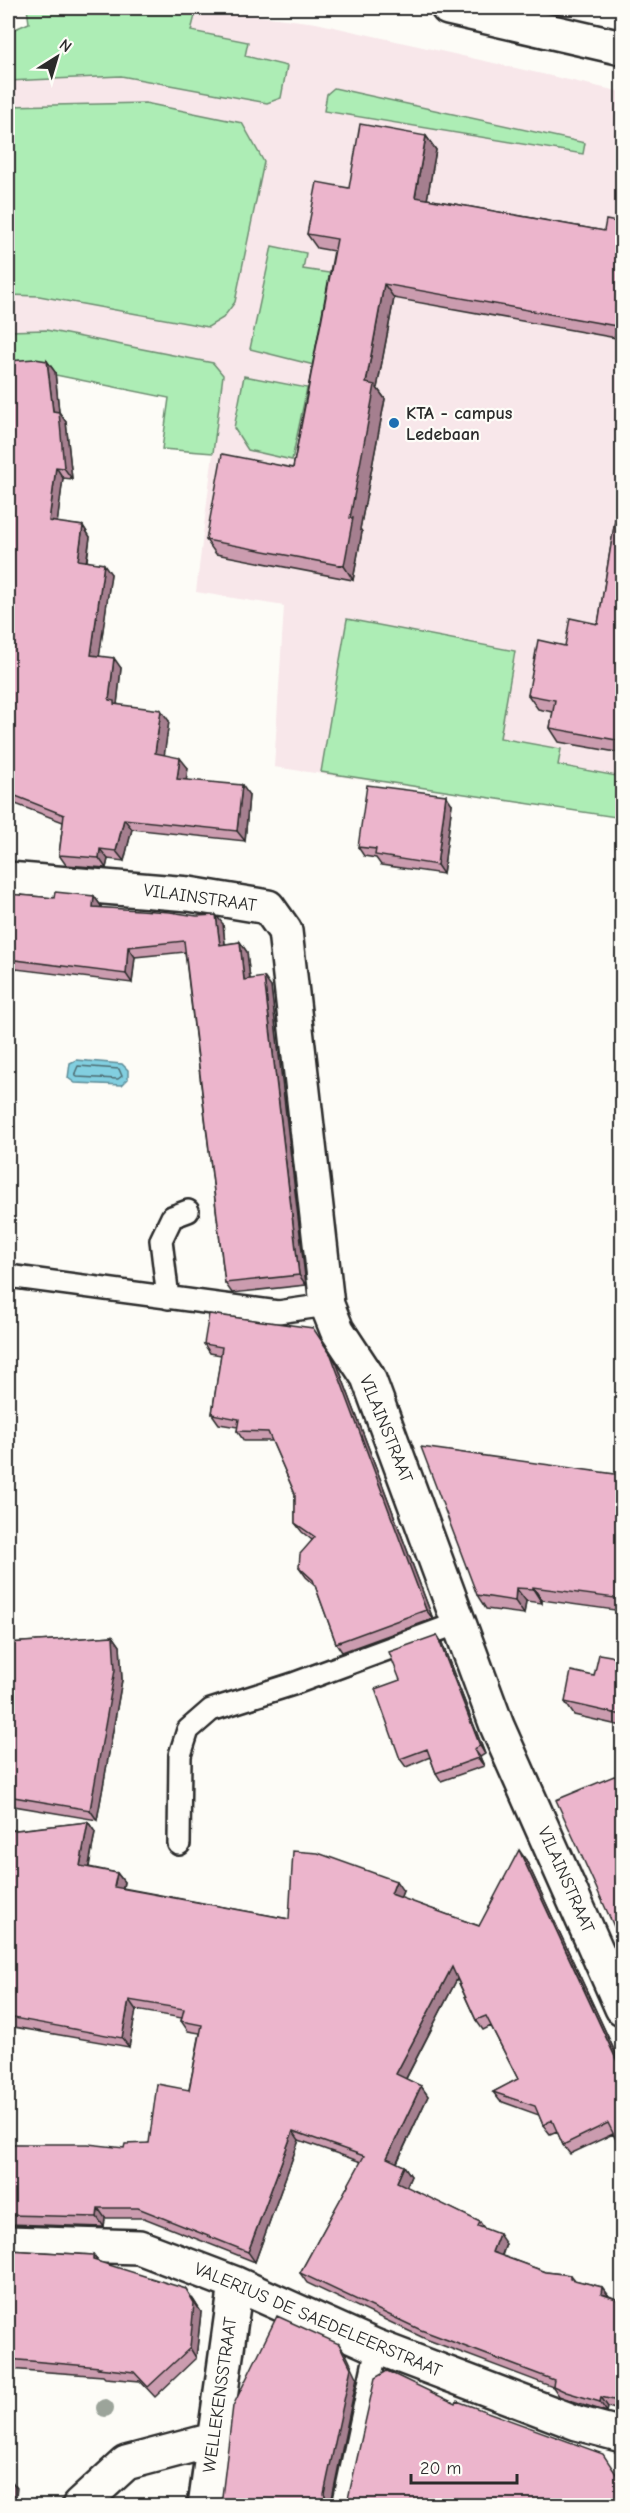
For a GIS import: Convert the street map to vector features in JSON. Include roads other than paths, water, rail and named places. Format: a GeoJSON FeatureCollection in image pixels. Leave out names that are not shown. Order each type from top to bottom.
{"type":"FeatureCollection","features":[{"type":"Feature","properties":{"kind":"street"},"geometry":{"type":"LineString","coordinates":[[448,8],[622,48]]}},
{"type":"Feature","properties":{"kind":"street","name":"VILAINSTRAAT"},"geometry":{"type":"LineString","coordinates":[[8,879],[189,894],[268,907],[285,931],[327,1305],[337,1330],[368,1377],[498,1726],[622,2007]]}},
{"type":"Feature","properties":{"kind":"street","name":"VALERIUS DE SAEDELEERSTRAAT"},"geometry":{"type":"LineString","coordinates":[[8,2243],[140,2247],[236,2284],[377,2347],[577,2423],[622,2435]]}},
{"type":"Feature","properties":{"kind":"street","name":"WELLEKENSSTRAAT"},"geometry":{"type":"LineString","coordinates":[[205,2505],[236,2284]]}},
{"type":"Feature","properties":{"kind":"street"},"geometry":{"type":"LineString","coordinates":[[79,2505],[126,2463],[213,2440]]}},
{"type":"Feature","properties":{"kind":"lane"},"geometry":{"type":"LineString","coordinates":[[168,1298],[161,1240],[172,1217],[179,1212],[188,1211]]}},
{"type":"Feature","properties":{"kind":"lane"},"geometry":{"type":"LineString","coordinates":[[8,1276],[278,1312],[327,1305]]}},
{"type":"Feature","properties":{"kind":"lane"},"geometry":{"type":"LineString","coordinates":[[179,1844],[180,1755],[188,1731],[212,1710],[293,1684],[460,1623]]}},
{"type":"Feature","properties":{"kind":"lane"},"geometry":{"type":"LineString","coordinates":[[343,2505],[377,2347]]}},
{"type":"Feature","properties":{"kind":"water"},"geometry":{"type":"Polygon","coordinates":[[[76,1060],[122,1064],[128,1070],[128,1079],[122,1085],[75,1083],[68,1078],[70,1063],[76,1060]]]}},
{"type":"Feature","properties":{"kind":"place","name":"KTA - campus Ledebaan"},"geometry":{"type":"Point","coordinates":[394,423]}}]}
